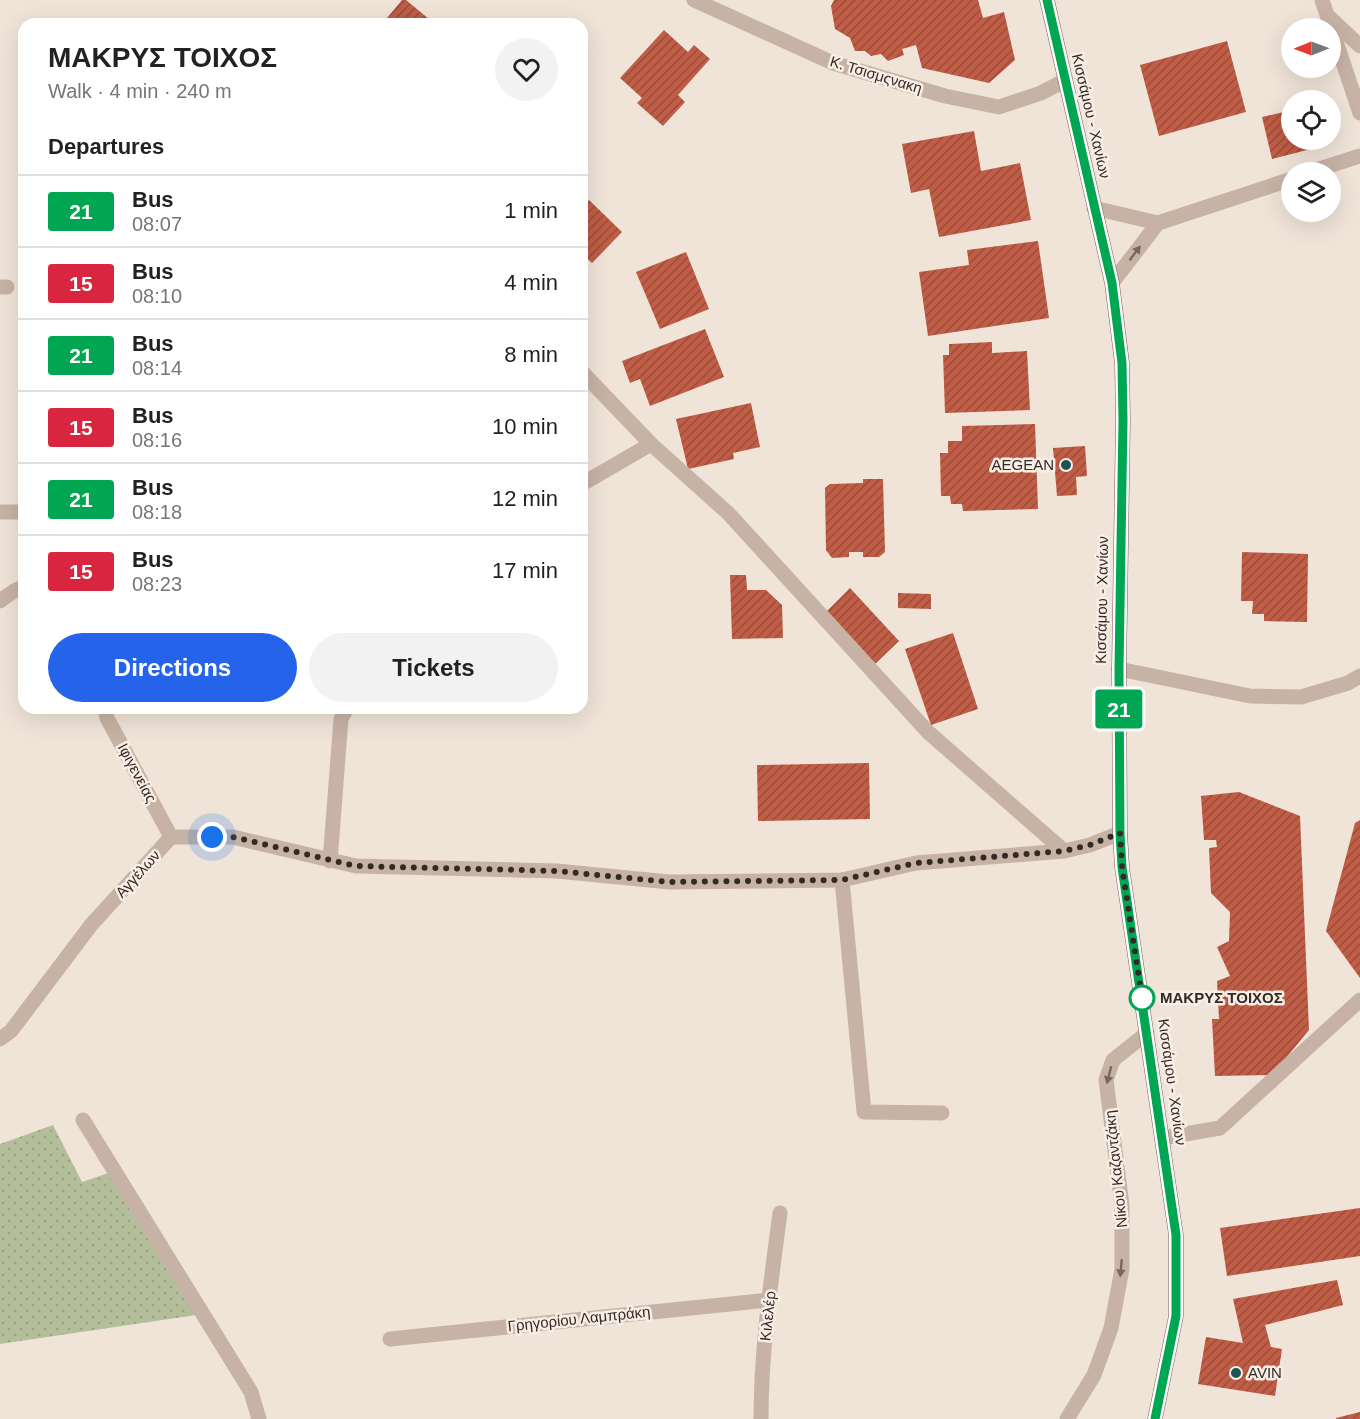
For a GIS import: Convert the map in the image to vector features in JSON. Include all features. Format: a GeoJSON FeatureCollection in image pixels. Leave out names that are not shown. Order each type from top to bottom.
{"type":"FeatureCollection","features":[{"type":"Feature","properties":{"kind":"main road","name":"Κισσάμου - Χανίων"},"geometry":{"type":"LineString","coordinates":[[1047,0],[1112,283],[1122,363],[1119,669],[1122,867],[1176,1235],[1176,1316],[1155,1419]]}},
{"type":"Feature","properties":{"kind":"street","name":"Κ. Τσισμςνακη"},"geometry":{"type":"LineString","coordinates":[[694,0],[833,63],[945,96],[999,107],[1041,93],[1064,81]]}},
{"type":"Feature","properties":{"kind":"street"},"geometry":{"type":"LineString","coordinates":[[1325,7],[1360,46]]}},
{"type":"Feature","properties":{"kind":"street"},"geometry":{"type":"LineString","coordinates":[[1325,7],[1360,112]]}},
{"type":"Feature","properties":{"kind":"street"},"geometry":{"type":"LineString","coordinates":[[1341,162],[1360,156]]}},
{"type":"Feature","properties":{"kind":"street"},"geometry":{"type":"LineString","coordinates":[[1094,208],[1158,223],[1281,183]]}},
{"type":"Feature","properties":{"kind":"street"},"geometry":{"type":"LineString","coordinates":[[1112,283],[1158,223]]}},
{"type":"Feature","properties":{"kind":"street"},"geometry":{"type":"LineString","coordinates":[[588,378],[651,444],[728,513],[928,732],[1064,851]]}},
{"type":"Feature","properties":{"kind":"street"},"geometry":{"type":"LineString","coordinates":[[588,481],[651,444]]}},
{"type":"Feature","properties":{"kind":"street"},"geometry":{"type":"LineString","coordinates":[[0,512],[18,512]]}},
{"type":"Feature","properties":{"kind":"street"},"geometry":{"type":"LineString","coordinates":[[0,601],[18,589]]}},
{"type":"Feature","properties":{"kind":"street"},"geometry":{"type":"LineString","coordinates":[[1119,669],[1250,696],[1302,697],[1348,683],[1360,676]]}},
{"type":"Feature","properties":{"kind":"street","name":"Ιφιγενείας"},"geometry":{"type":"LineString","coordinates":[[106,714],[171,837]]}},
{"type":"Feature","properties":{"kind":"street"},"geometry":{"type":"LineString","coordinates":[[330,861],[341,719],[344,714]]}},
{"type":"Feature","properties":{"kind":"street","name":"Αγγέλων"},"geometry":{"type":"LineString","coordinates":[[0,1039],[11,1031],[91,926],[171,837],[233,837],[356,866],[557,871],[669,882],[842,880],[916,863],[1064,851],[1090,845],[1120,833]]}},
{"type":"Feature","properties":{"kind":"street"},"geometry":{"type":"LineString","coordinates":[[842,880],[864,1112],[942,1113]]}},
{"type":"Feature","properties":{"kind":"street"},"geometry":{"type":"LineString","coordinates":[[1161,1138],[1220,1128],[1360,1000]]}},
{"type":"Feature","properties":{"kind":"street","name":"Νίκου Καζαντζάκη"},"geometry":{"type":"LineString","coordinates":[[1067,1419],[1094,1375],[1111,1328],[1122,1269],[1122,1205],[1106,1080],[1113,1060],[1147,1034]]}},
{"type":"Feature","properties":{"kind":"street"},"geometry":{"type":"LineString","coordinates":[[83,1120],[251,1392],[259,1419]]}},
{"type":"Feature","properties":{"kind":"street","name":"Κιλελέρ"},"geometry":{"type":"LineString","coordinates":[[761,1419],[761,1389],[769,1300],[780,1213]]}},
{"type":"Feature","properties":{"kind":"street","name":"Γρηγορίου Λαμπράκη"},"geometry":{"type":"LineString","coordinates":[[390,1339],[769,1300]]}},
{"type":"Feature","properties":{"kind":"green space"},"geometry":{"type":"Polygon","coordinates":[[[53,1125],[82,1182],[114,1171],[203,1314],[0,1344],[0,1144],[53,1125]]]}},
{"type":"Feature","properties":{"kind":"building"},"geometry":{"type":"Polygon","coordinates":[[[402,0],[406,0],[428,18],[387,18],[402,0]]]}},
{"type":"Feature","properties":{"kind":"building"},"geometry":{"type":"Polygon","coordinates":[[[834,0],[978,0],[983,18],[1004,12],[1015,60],[989,83],[922,68],[916,45],[902,49],[904,55],[888,61],[881,54],[871,56],[865,51],[855,51],[850,38],[835,29],[831,6],[834,0]]]}},
{"type":"Feature","properties":{"kind":"building"},"geometry":{"type":"Polygon","coordinates":[[[664,30],[688,52],[694,45],[710,59],[678,95],[685,102],[663,126],[637,103],[642,98],[620,78],[664,30]]]}},
{"type":"Feature","properties":{"kind":"building"},"geometry":{"type":"Polygon","coordinates":[[[1227,41],[1246,112],[1159,136],[1140,65],[1227,41]]]}},
{"type":"Feature","properties":{"kind":"building"},"geometry":{"type":"Polygon","coordinates":[[[1281,113],[1281,150],[1307,150],[1272,159],[1262,117],[1281,113]]]}},
{"type":"Feature","properties":{"kind":"building"},"geometry":{"type":"Polygon","coordinates":[[[974,131],[981,171],[1020,163],[1031,220],[939,237],[929,189],[911,193],[902,144],[974,131]]]}},
{"type":"Feature","properties":{"kind":"building"},"geometry":{"type":"Polygon","coordinates":[[[588,201],[622,232],[592,263],[588,259],[588,201]]]}},
{"type":"Feature","properties":{"kind":"building"},"geometry":{"type":"Polygon","coordinates":[[[1038,241],[1049,318],[928,336],[919,272],[969,265],[967,250],[1038,241]]]}},
{"type":"Feature","properties":{"kind":"building"},"geometry":{"type":"Polygon","coordinates":[[[686,252],[709,309],[660,329],[636,272],[686,252]]]}},
{"type":"Feature","properties":{"kind":"building"},"geometry":{"type":"Polygon","coordinates":[[[705,329],[724,377],[650,406],[640,379],[630,383],[622,361],[705,329]]]}},
{"type":"Feature","properties":{"kind":"building"},"geometry":{"type":"Polygon","coordinates":[[[992,342],[992,353],[1027,351],[1030,410],[945,413],[943,355],[949,355],[949,344],[992,342]]]}},
{"type":"Feature","properties":{"kind":"building"},"geometry":{"type":"Polygon","coordinates":[[[751,403],[760,447],[733,453],[734,459],[688,469],[676,419],[751,403]]]}},
{"type":"Feature","properties":{"kind":"building"},"geometry":{"type":"Polygon","coordinates":[[[1035,424],[1038,509],[963,511],[962,504],[951,504],[950,496],[941,496],[940,453],[948,453],[948,441],[962,441],[962,426],[1035,424]]]}},
{"type":"Feature","properties":{"kind":"building"},"geometry":{"type":"Polygon","coordinates":[[[1085,446],[1087,476],[1076,477],[1077,495],[1057,496],[1053,448],[1085,446]]]}},
{"type":"Feature","properties":{"kind":"building"},"geometry":{"type":"Polygon","coordinates":[[[863,479],[883,479],[885,552],[879,557],[863,557],[863,552],[849,552],[849,557],[832,558],[826,550],[825,488],[830,484],[863,483],[863,479]]]}},
{"type":"Feature","properties":{"kind":"building"},"geometry":{"type":"Polygon","coordinates":[[[1242,552],[1308,554],[1307,622],[1264,621],[1264,614],[1252,614],[1253,601],[1241,601],[1242,552]]]}},
{"type":"Feature","properties":{"kind":"building"},"geometry":{"type":"Polygon","coordinates":[[[730,575],[746,575],[747,590],[766,590],[782,605],[783,638],[732,639],[730,575]]]}},
{"type":"Feature","properties":{"kind":"building"},"geometry":{"type":"Polygon","coordinates":[[[850,588],[899,641],[873,666],[824,614],[850,588]]]}},
{"type":"Feature","properties":{"kind":"building"},"geometry":{"type":"Polygon","coordinates":[[[898,593],[931,594],[931,609],[898,608],[898,593]]]}},
{"type":"Feature","properties":{"kind":"building"},"geometry":{"type":"Polygon","coordinates":[[[953,633],[978,709],[931,725],[905,649],[953,633]]]}},
{"type":"Feature","properties":{"kind":"building"},"geometry":{"type":"Polygon","coordinates":[[[869,763],[870,819],[758,821],[757,765],[869,763]]]}},
{"type":"Feature","properties":{"kind":"building"},"geometry":{"type":"Polygon","coordinates":[[[1239,792],[1300,816],[1309,1030],[1272,1075],[1215,1076],[1212,1019],[1219,1019],[1217,981],[1230,976],[1217,947],[1229,941],[1230,912],[1211,893],[1209,848],[1217,847],[1216,840],[1204,840],[1201,796],[1239,792]]]}},
{"type":"Feature","properties":{"kind":"building"},"geometry":{"type":"Polygon","coordinates":[[[1360,820],[1360,978],[1326,931],[1355,823],[1360,820]]]}},
{"type":"Feature","properties":{"kind":"building"},"geometry":{"type":"Polygon","coordinates":[[[1360,1208],[1360,1256],[1227,1276],[1220,1228],[1360,1208]]]}},
{"type":"Feature","properties":{"kind":"building"},"geometry":{"type":"Polygon","coordinates":[[[1337,1280],[1343,1305],[1265,1325],[1271,1347],[1282,1349],[1275,1396],[1198,1384],[1206,1337],[1243,1343],[1233,1299],[1337,1280]]]}},
{"type":"Feature","properties":{"kind":"building"},"geometry":{"type":"Polygon","coordinates":[[[1360,1412],[1360,1419],[1336,1419],[1336,1418],[1360,1412]]]}},
{"type":"Feature","properties":{"kind":"bus line","name":"21"},"geometry":{"type":"LineString","coordinates":[[1047,0],[1112,283],[1122,363],[1119,669],[1122,867],[1176,1235],[1176,1316],[1155,1419]]}},
{"type":"Feature","properties":{"kind":"place","name":"AEGEAN"},"geometry":{"type":"Point","coordinates":[1066,465]}},
{"type":"Feature","properties":{"kind":"place","name":"ΜΑΚΡΥΣ ΤΟΙΧΟΣ"},"geometry":{"type":"Point","coordinates":[1142,998]}},
{"type":"Feature","properties":{"kind":"place","name":"AVIN"},"geometry":{"type":"Point","coordinates":[1236,1373]}},
{"type":"Feature","properties":{"kind":"route"},"geometry":{"type":"LineString","coordinates":[[212,837],[233,837],[356,866],[557,871],[669,882],[842,880],[916,863],[967,857],[1064,851],[1090,845],[1120,833],[1122,867],[1142,998]]}}]}
